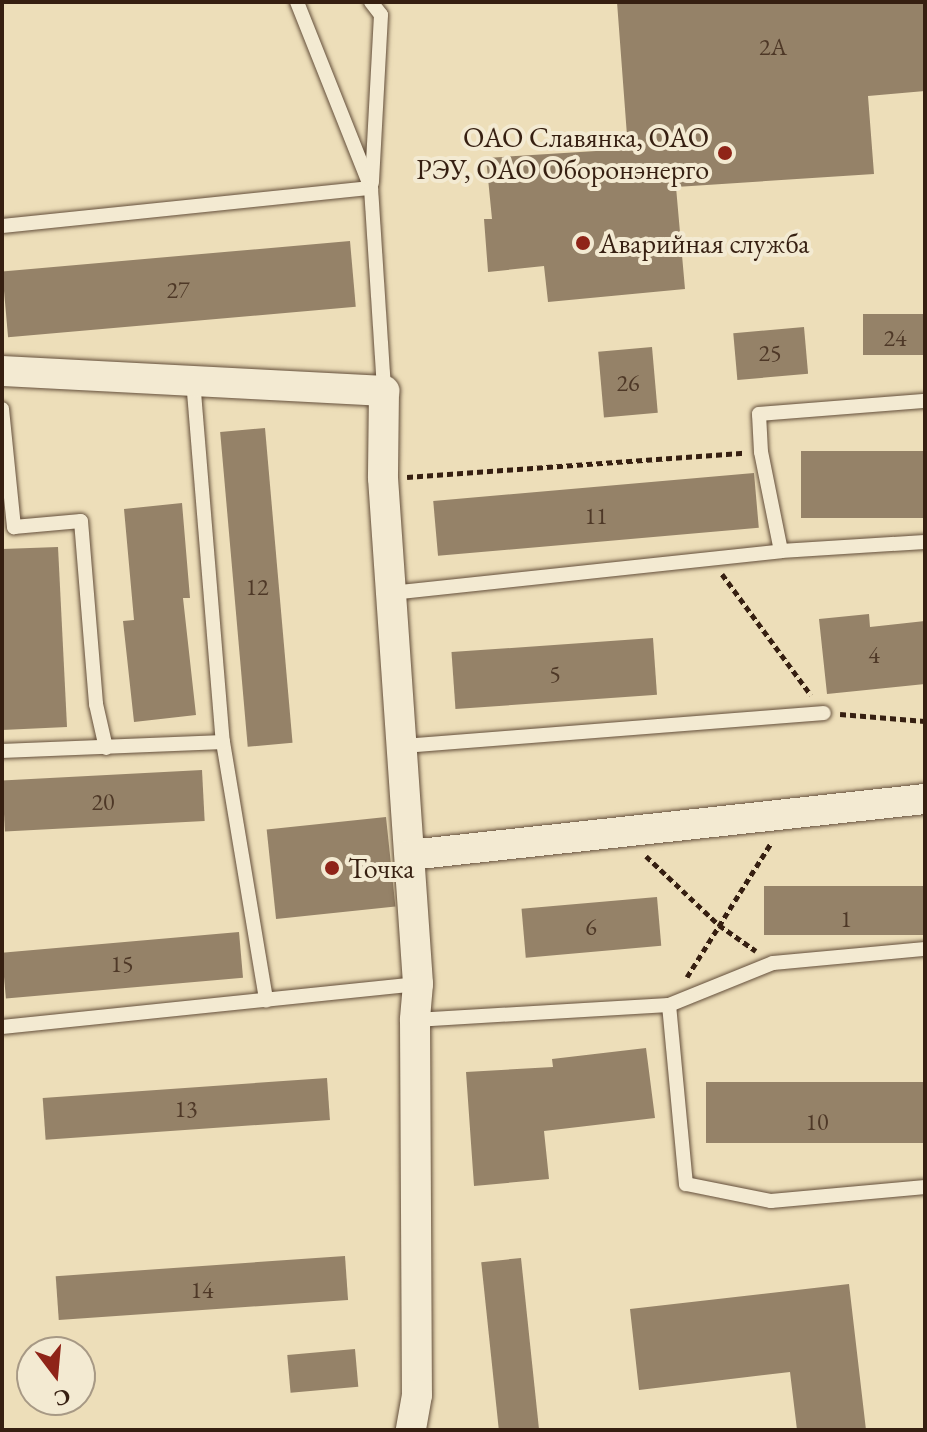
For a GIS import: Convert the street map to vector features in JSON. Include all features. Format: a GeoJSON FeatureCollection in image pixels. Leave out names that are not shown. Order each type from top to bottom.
{"type":"FeatureCollection","features":[{"type":"Feature","properties":{"kind":"street"},"geometry":{"type":"LineString","coordinates":[[2,371],[384,391],[383,478],[404,746],[418,984],[415,1020],[417,1395],[411,1430]]}},
{"type":"Feature","properties":{"kind":"street"},"geometry":{"type":"LineString","coordinates":[[410,855],[925,799]]}},
{"type":"Feature","properties":{"kind":"lane"},"geometry":{"type":"LineString","coordinates":[[297,2],[371,188]]}},
{"type":"Feature","properties":{"kind":"lane"},"geometry":{"type":"LineString","coordinates":[[371,2],[381,15],[371,188],[384,391]]}},
{"type":"Feature","properties":{"kind":"lane"},"geometry":{"type":"LineString","coordinates":[[2,226],[371,188]]}},
{"type":"Feature","properties":{"kind":"lane"},"geometry":{"type":"LineString","coordinates":[[193,380],[223,742],[266,1000]]}},
{"type":"Feature","properties":{"kind":"lane"},"geometry":{"type":"LineString","coordinates":[[781,551],[761,452],[759,414],[925,401]]}},
{"type":"Feature","properties":{"kind":"lane"},"geometry":{"type":"LineString","coordinates":[[2,409],[14,527],[81,521],[96,704],[106,748]]}},
{"type":"Feature","properties":{"kind":"lane"},"geometry":{"type":"LineString","coordinates":[[391,593],[781,551],[925,542]]}},
{"type":"Feature","properties":{"kind":"lane"},"geometry":{"type":"LineString","coordinates":[[404,746],[824,713]]}},
{"type":"Feature","properties":{"kind":"lane"},"geometry":{"type":"LineString","coordinates":[[2,751],[223,742]]}},
{"type":"Feature","properties":{"kind":"lane"},"geometry":{"type":"LineString","coordinates":[[415,1020],[669,1005],[773,963],[925,949]]}},
{"type":"Feature","properties":{"kind":"lane"},"geometry":{"type":"LineString","coordinates":[[2,1027],[418,984]]}},
{"type":"Feature","properties":{"kind":"lane"},"geometry":{"type":"LineString","coordinates":[[669,1005],[686,1184],[771,1201],[925,1187]]}},
{"type":"Feature","properties":{"kind":"path"},"geometry":{"type":"LineString","coordinates":[[383,478],[761,452]]}},
{"type":"Feature","properties":{"kind":"path"},"geometry":{"type":"LineString","coordinates":[[712,560],[824,713],[925,721]]}},
{"type":"Feature","properties":{"kind":"path"},"geometry":{"type":"LineString","coordinates":[[669,1005],[790,813]]}},
{"type":"Feature","properties":{"kind":"path"},"geometry":{"type":"LineString","coordinates":[[623,834],[719,925],[773,963]]}},
{"type":"Feature","properties":{"kind":"building"},"geometry":{"type":"Polygon","coordinates":[[[617,2],[925,2],[925,91],[868,96],[874,174],[676,187],[685,289],[548,302],[544,266],[488,272],[484,219],[492,219],[486,158],[628,149],[617,2]]]}},
{"type":"Feature","properties":{"kind":"building"},"geometry":{"type":"Polygon","coordinates":[[[350,241],[356,307],[8,337],[2,271],[350,241]]]}},
{"type":"Feature","properties":{"kind":"building"},"geometry":{"type":"Polygon","coordinates":[[[863,314],[925,314],[925,355],[863,355],[863,314]]]}},
{"type":"Feature","properties":{"kind":"building"},"geometry":{"type":"Polygon","coordinates":[[[804,327],[808,374],[737,380],[733,333],[804,327]]]}},
{"type":"Feature","properties":{"kind":"building"},"geometry":{"type":"Polygon","coordinates":[[[652,347],[658,413],[604,417],[598,352],[652,347]]]}},
{"type":"Feature","properties":{"kind":"building"},"geometry":{"type":"Polygon","coordinates":[[[265,428],[293,743],[248,747],[220,432],[265,428]]]}},
{"type":"Feature","properties":{"kind":"building"},"geometry":{"type":"Polygon","coordinates":[[[801,451],[925,451],[925,518],[801,518],[801,451]]]}},
{"type":"Feature","properties":{"kind":"building"},"geometry":{"type":"Polygon","coordinates":[[[754,473],[759,528],[438,556],[433,501],[754,473]]]}},
{"type":"Feature","properties":{"kind":"building"},"geometry":{"type":"Polygon","coordinates":[[[182,503],[190,598],[183,598],[196,715],[134,722],[123,621],[134,620],[124,509],[182,503]]]}},
{"type":"Feature","properties":{"kind":"building"},"geometry":{"type":"Polygon","coordinates":[[[58,547],[67,727],[2,730],[2,549],[58,547]]]}},
{"type":"Feature","properties":{"kind":"building"},"geometry":{"type":"Polygon","coordinates":[[[869,614],[870,627],[925,621],[925,684],[827,694],[819,619],[869,614]]]}},
{"type":"Feature","properties":{"kind":"building"},"geometry":{"type":"Polygon","coordinates":[[[653,638],[657,695],[455,709],[451,652],[653,638]]]}},
{"type":"Feature","properties":{"kind":"building"},"geometry":{"type":"Polygon","coordinates":[[[202,770],[205,821],[5,831],[2,780],[202,770]]]}},
{"type":"Feature","properties":{"kind":"building","name":"Точка"},"geometry":{"type":"Polygon","coordinates":[[[386,817],[395,907],[276,919],[267,830],[386,817]]]}},
{"type":"Feature","properties":{"kind":"building"},"geometry":{"type":"Polygon","coordinates":[[[764,886],[925,886],[925,935],[764,935],[764,886]]]}},
{"type":"Feature","properties":{"kind":"building"},"geometry":{"type":"Polygon","coordinates":[[[657,897],[661,946],[526,958],[522,909],[657,897]]]}},
{"type":"Feature","properties":{"kind":"building"},"geometry":{"type":"Polygon","coordinates":[[[239,932],[243,978],[6,999],[2,953],[239,932]]]}},
{"type":"Feature","properties":{"kind":"building"},"geometry":{"type":"Polygon","coordinates":[[[646,1048],[655,1118],[544,1131],[549,1179],[474,1186],[466,1072],[553,1067],[552,1059],[646,1048]]]}},
{"type":"Feature","properties":{"kind":"building"},"geometry":{"type":"Polygon","coordinates":[[[327,1078],[330,1120],[46,1140],[43,1098],[327,1078]]]}},
{"type":"Feature","properties":{"kind":"building"},"geometry":{"type":"Polygon","coordinates":[[[706,1082],[925,1082],[925,1143],[706,1143],[706,1082]]]}},
{"type":"Feature","properties":{"kind":"building"},"geometry":{"type":"Polygon","coordinates":[[[345,1256],[348,1300],[59,1320],[56,1276],[345,1256]]]}},
{"type":"Feature","properties":{"kind":"building"},"geometry":{"type":"Polygon","coordinates":[[[521,1258],[539,1430],[499,1430],[481,1262],[521,1258]]]}},
{"type":"Feature","properties":{"kind":"building"},"geometry":{"type":"Polygon","coordinates":[[[849,1284],[866,1430],[797,1430],[790,1372],[639,1390],[630,1309],[849,1284]]]}},
{"type":"Feature","properties":{"kind":"building"},"geometry":{"type":"Polygon","coordinates":[[[355,1349],[358,1387],[291,1393],[287,1355],[355,1349]]]}},
{"type":"Feature","properties":{"kind":"place","name":"ОАО Славянка, ОАО РЭУ, ОАО Оборонэнерго"},"geometry":{"type":"Point","coordinates":[725,153]}},
{"type":"Feature","properties":{"kind":"place","name":"Аварийная служба"},"geometry":{"type":"Point","coordinates":[583,243]}},
{"type":"Feature","properties":{"kind":"place","name":"Точка"},"geometry":{"type":"Point","coordinates":[332,868]}}]}
